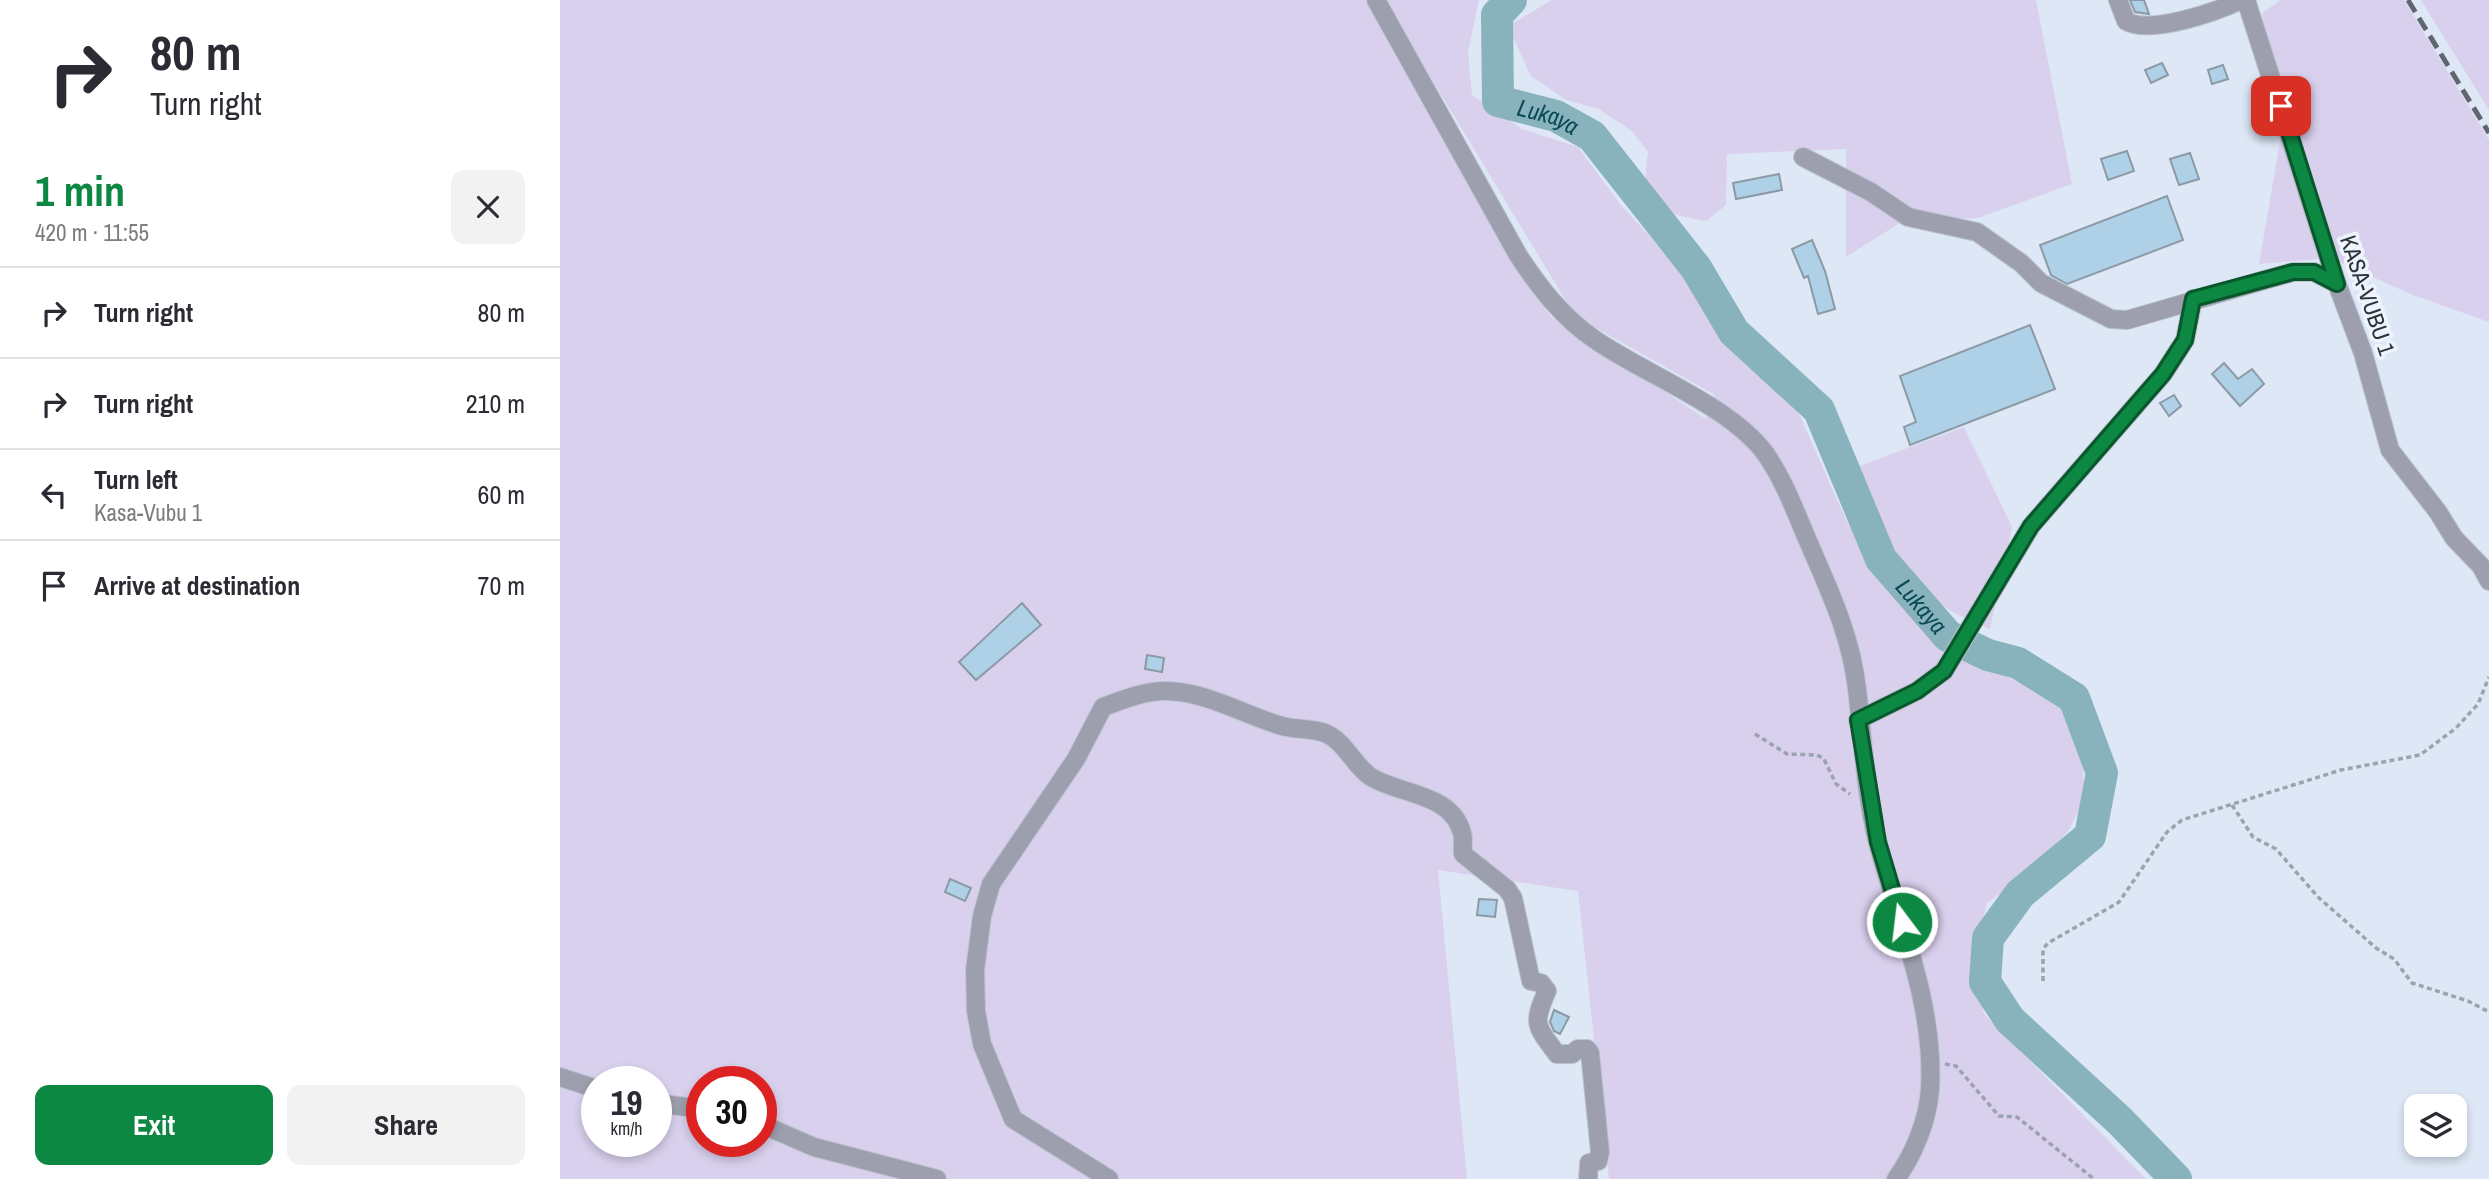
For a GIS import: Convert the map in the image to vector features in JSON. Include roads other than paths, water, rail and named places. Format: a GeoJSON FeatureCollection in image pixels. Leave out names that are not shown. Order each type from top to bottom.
{"type":"FeatureCollection","features":[{"type":"Feature","properties":{"kind":"street"},"geometry":{"type":"LineString","coordinates":[[1376,0],[1518,255],[1538,285],[1564,315],[1593,339],[1703,403],[1751,437],[1781,480],[1830,585],[1846,632],[1857,690],[1858,720],[1870,806],[1916,976],[1930,1062],[1927,1112],[1896,1179]]}},
{"type":"Feature","properties":{"kind":"street"},"geometry":{"type":"LineString","coordinates":[[2118,0],[2126,22],[2147,27],[2181,20],[2241,0]]}},
{"type":"Feature","properties":{"kind":"street","name":"KASA-VUBU 1"},"geometry":{"type":"LineString","coordinates":[[2246,0],[2337,284],[2363,353],[2390,450],[2438,512],[2454,538],[2481,565],[2489,581]]}},
{"type":"Feature","properties":{"kind":"street"},"geometry":{"type":"LineString","coordinates":[[1803,157],[1871,192],[1908,216],[1977,232],[2021,263],[2040,283],[2111,319],[2127,320],[2293,272],[2314,272],[2337,284]]}},
{"type":"Feature","properties":{"kind":"street"},"geometry":{"type":"LineString","coordinates":[[1858,720],[1917,691],[1944,671],[2031,526],[2171,362],[2185,340],[2193,299]]}},
{"type":"Feature","properties":{"kind":"street"},"geometry":{"type":"LineString","coordinates":[[1109,1179],[1013,1119],[982,1044],[976,1011],[976,961],[982,916],[992,884],[1076,759],[1103,707],[1132,696],[1165,691],[1217,701],[1285,727],[1325,733],[1344,748],[1368,775],[1392,788],[1437,802],[1452,811],[1462,833],[1463,854],[1507,889],[1513,898],[1531,981],[1541,983],[1548,991],[1536,1016],[1538,1029],[1558,1054],[1572,1054],[1578,1049],[1587,1049],[1590,1053],[1600,1152],[1598,1161],[1589,1163],[1588,1179]]}},
{"type":"Feature","properties":{"kind":"street"},"geometry":{"type":"LineString","coordinates":[[560,1077],[581,1084]]}},
{"type":"Feature","properties":{"kind":"street"},"geometry":{"type":"LineString","coordinates":[[777,1131],[814,1147],[937,1179]]}},
{"type":"Feature","properties":{"kind":"waterway","name":"Lukaya"},"geometry":{"type":"LineString","coordinates":[[1511,0],[1497,15],[1498,101],[1556,116],[1592,136],[1696,268],[1734,332],[1819,410],[1881,559],[1948,636],[1988,655],[2018,663],[2074,698],[2102,773],[2090,836],[2020,894],[1988,938],[1985,982],[2010,1020],[2120,1121],[2176,1179]]}},
{"type":"Feature","properties":{"kind":"railway"},"geometry":{"type":"LineString","coordinates":[[2408,0],[2489,133]]}}]}
